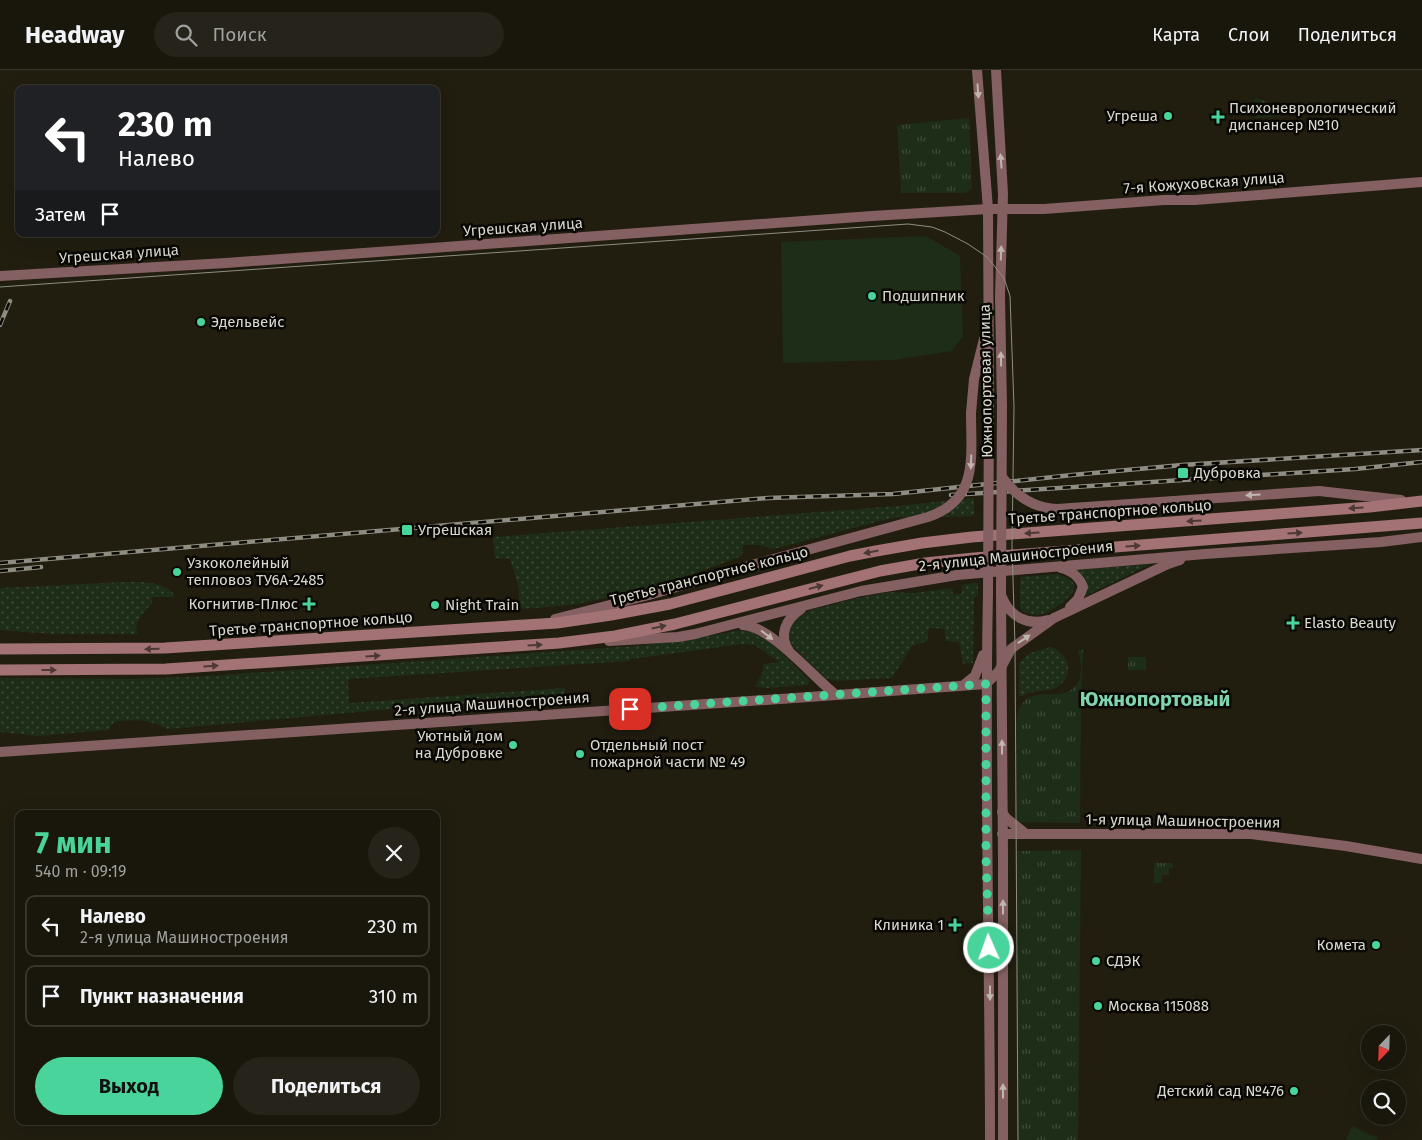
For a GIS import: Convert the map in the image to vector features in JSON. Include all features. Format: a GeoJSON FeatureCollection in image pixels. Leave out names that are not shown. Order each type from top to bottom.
{"type":"FeatureCollection","features":[{"type":"Feature","properties":{"kind":"main road","name":"Южнопортовая улица"},"geometry":{"type":"LineString","coordinates":[[977,70],[988,210],[989,407],[986,857],[989,948],[990,1140]]}},
{"type":"Feature","properties":{"kind":"main road","name":"Южнопортовая улица"},"geometry":{"type":"LineString","coordinates":[[996,70],[1003,183],[1000,296],[1002,407],[1002,1140]]}},
{"type":"Feature","properties":{"kind":"main road","name":"7-я Кожуховская улица"},"geometry":{"type":"LineString","coordinates":[[988,210],[1044,209],[1164,200],[1209,199],[1422,182]]}},
{"type":"Feature","properties":{"kind":"main road","name":"Угрешская улица"},"geometry":{"type":"LineString","coordinates":[[0,276],[226,263],[863,217],[988,210]]}},
{"type":"Feature","properties":{"kind":"main road"},"geometry":{"type":"LineString","coordinates":[[988,296],[991,291],[997,290],[1000,296]]}},
{"type":"Feature","properties":{"kind":"main road"},"geometry":{"type":"LineString","coordinates":[[520,625],[607,606],[928,517],[949,507],[960,496],[970,474],[974,379],[988,326]]}},
{"type":"Feature","properties":{"kind":"main road"},"geometry":{"type":"LineString","coordinates":[[1002,477],[1012,490],[1024,499],[1039,507],[1056,509],[1319,491],[1393,500],[1422,501]]}},
{"type":"Feature","properties":{"kind":"main road","name":"Третье транспортное кольцо"},"geometry":{"type":"LineString","coordinates":[[0,649],[165,648],[584,620],[653,608],[850,556],[922,543],[972,537],[1370,507],[1422,501]]}},
{"type":"Feature","properties":{"kind":"main road"},"geometry":{"type":"LineString","coordinates":[[0,670],[166,669],[559,643],[614,636],[675,624],[855,576],[925,563],[1422,523]]}},
{"type":"Feature","properties":{"kind":"main road","name":"2-я улица Машиностроения"},"geometry":{"type":"LineString","coordinates":[[559,643],[678,637],[906,582],[972,573],[1381,542],[1422,537]]}},
{"type":"Feature","properties":{"kind":"main road"},"geometry":{"type":"LineString","coordinates":[[1001,594],[1010,610],[1023,620],[1035,623],[1059,616],[1168,564],[1205,554]]}},
{"type":"Feature","properties":{"kind":"main road"},"geometry":{"type":"LineString","coordinates":[[1002,705],[995,691],[986,684],[995,676],[1006,657],[1016,645],[1059,616],[1078,600],[1083,587],[1073,572],[1050,567]]}},
{"type":"Feature","properties":{"kind":"main road"},"geometry":{"type":"LineString","coordinates":[[794,658],[784,642],[784,630],[794,614],[809,605]]}},
{"type":"Feature","properties":{"kind":"main road"},"geometry":{"type":"LineString","coordinates":[[734,625],[748,625],[762,630],[836,695]]}},
{"type":"Feature","properties":{"kind":"main road"},"geometry":{"type":"LineString","coordinates":[[964,685],[976,676],[987,637]]}},
{"type":"Feature","properties":{"kind":"main road"},"geometry":{"type":"LineString","coordinates":[[0,644],[51,649]]}},
{"type":"Feature","properties":{"kind":"main road","name":"2-я улица Машиностроения"},"geometry":{"type":"LineString","coordinates":[[0,752],[986,684]]}},
{"type":"Feature","properties":{"kind":"main road"},"geometry":{"type":"LineString","coordinates":[[1002,812],[1006,818],[1026,834],[1009,847],[1003,864]]}},
{"type":"Feature","properties":{"kind":"main road"},"geometry":{"type":"LineString","coordinates":[[986,813],[992,824],[1002,834],[994,840],[986,857]]}},
{"type":"Feature","properties":{"kind":"main road","name":"1-я улица Машиностроения"},"geometry":{"type":"LineString","coordinates":[[1002,834],[1251,834],[1346,846],[1422,859]]}},
{"type":"Feature","properties":{"kind":"green space"},"geometry":{"type":"Polygon","coordinates":[[[1254,99],[1260,99],[1279,108],[1280,116],[1256,118],[1254,99]]]}},
{"type":"Feature","properties":{"kind":"green space"},"geometry":{"type":"Polygon","coordinates":[[[969,118],[972,188],[966,193],[901,193],[897,125],[969,118]]]}},
{"type":"Feature","properties":{"kind":"green space","name":"Подшипник"},"geometry":{"type":"Polygon","coordinates":[[[926,236],[960,256],[963,336],[952,351],[893,360],[783,363],[781,242],[926,236]]]}},
{"type":"Feature","properties":{"kind":"green space"},"geometry":{"type":"Polygon","coordinates":[[[974,498],[974,516],[895,517],[774,549],[760,545],[743,545],[742,556],[680,579],[669,580],[660,585],[621,595],[571,605],[522,609],[519,606],[519,588],[510,559],[495,558],[493,537],[897,506],[974,498]]]}},
{"type":"Feature","properties":{"kind":"green space"},"geometry":{"type":"Polygon","coordinates":[[[1151,564],[1083,597],[1076,570],[1151,564]]]}},
{"type":"Feature","properties":{"kind":"green space"},"geometry":{"type":"Polygon","coordinates":[[[1056,574],[1065,577],[1074,585],[1074,589],[1068,598],[1042,614],[1031,615],[1022,611],[1020,607],[1020,577],[1056,574]]]}},
{"type":"Feature","properties":{"kind":"green space"},"geometry":{"type":"Polygon","coordinates":[[[124,582],[157,584],[169,589],[174,594],[174,597],[152,597],[152,603],[138,621],[138,634],[51,634],[0,630],[0,588],[124,582]]]}},
{"type":"Feature","properties":{"kind":"green space"},"geometry":{"type":"Polygon","coordinates":[[[978,583],[978,594],[974,599],[973,663],[963,664],[959,642],[945,641],[945,629],[929,628],[927,641],[912,646],[892,678],[835,681],[825,678],[792,646],[790,640],[789,634],[793,624],[811,610],[890,592],[914,593],[952,588],[953,595],[962,593],[962,586],[966,584],[978,583]]]}},
{"type":"Feature","properties":{"kind":"green space"},"geometry":{"type":"Polygon","coordinates":[[[742,630],[760,636],[779,650],[810,681],[807,685],[766,688],[755,686],[763,672],[763,664],[780,662],[754,645],[743,644],[631,659],[630,661],[348,679],[349,703],[565,688],[565,697],[403,708],[168,729],[154,723],[136,720],[114,722],[108,730],[37,736],[0,732],[0,678],[134,679],[208,676],[634,646],[678,641],[742,630]]]}},
{"type":"Feature","properties":{"kind":"green space"},"geometry":{"type":"Polygon","coordinates":[[[1050,647],[1061,653],[1065,658],[1068,674],[1065,679],[1061,684],[1052,689],[1019,696],[1019,663],[1030,653],[1050,647]]]}},
{"type":"Feature","properties":{"kind":"green space"},"geometry":{"type":"Polygon","coordinates":[[[1083,649],[1080,823],[1017,822],[1016,725],[1019,710],[1022,704],[1032,696],[1059,694],[1073,689],[1080,678],[1081,672],[1078,651],[1083,649]]]}},
{"type":"Feature","properties":{"kind":"green space"},"geometry":{"type":"Polygon","coordinates":[[[1128,657],[1146,657],[1146,670],[1128,670],[1128,657]]]}},
{"type":"Feature","properties":{"kind":"green space"},"geometry":{"type":"Polygon","coordinates":[[[1081,850],[1078,1140],[1017,1140],[1016,851],[1081,850]]]}},
{"type":"Feature","properties":{"kind":"green space"},"geometry":{"type":"Polygon","coordinates":[[[1154,863],[1173,863],[1173,867],[1169,868],[1169,875],[1162,875],[1162,883],[1154,883],[1154,863]]]}},
{"type":"Feature","properties":{"kind":"green space"},"geometry":{"type":"Polygon","coordinates":[[[1352,1126],[1378,1138],[1377,1140],[1346,1140],[1352,1126]]]}},
{"type":"Feature","properties":{"kind":"tram line"},"geometry":{"type":"LineString","coordinates":[[0,287],[908,224],[932,227],[945,232],[987,257],[1004,278],[1010,296],[1014,407],[1012,546],[1015,645],[1018,1140]]}},
{"type":"Feature","properties":{"kind":"railway"},"geometry":{"type":"LineString","coordinates":[[0,325],[10,301]]}},
{"type":"Feature","properties":{"kind":"railway"},"geometry":{"type":"LineString","coordinates":[[0,563],[768,498],[893,494],[1182,465],[1422,450]]}},
{"type":"Feature","properties":{"kind":"railway"},"geometry":{"type":"LineString","coordinates":[[951,495],[1355,469],[1422,462]]}},
{"type":"Feature","properties":{"kind":"railway"},"geometry":{"type":"LineString","coordinates":[[0,571],[41,567]]}},
{"type":"Feature","properties":{"kind":"place","name":"Угреша"},"geometry":{"type":"Point","coordinates":[1168,116]}},
{"type":"Feature","properties":{"kind":"place","name":"Психоневрологический диспансер №10"},"geometry":{"type":"Point","coordinates":[1218,117]}},
{"type":"Feature","properties":{"kind":"place","name":"Подшипник"},"geometry":{"type":"Point","coordinates":[872,296]}},
{"type":"Feature","properties":{"kind":"place","name":"Эдельвейс"},"geometry":{"type":"Point","coordinates":[201,322]}},
{"type":"Feature","properties":{"kind":"place","name":"Дубровка"},"geometry":{"type":"Point","coordinates":[1183,473]}},
{"type":"Feature","properties":{"kind":"place","name":"Угрешская"},"geometry":{"type":"Point","coordinates":[407,530]}},
{"type":"Feature","properties":{"kind":"place","name":"Узкоколейный тепловоз ТУ6А-2485"},"geometry":{"type":"Point","coordinates":[177,572]}},
{"type":"Feature","properties":{"kind":"place","name":"Когнитив-Плюс"},"geometry":{"type":"Point","coordinates":[309,604]}},
{"type":"Feature","properties":{"kind":"place","name":"Night Train"},"geometry":{"type":"Point","coordinates":[435,605]}},
{"type":"Feature","properties":{"kind":"place","name":"Elasto Beauty"},"geometry":{"type":"Point","coordinates":[1293,623]}},
{"type":"Feature","properties":{"kind":"place","name":"Уютный дом на Дубровке"},"geometry":{"type":"Point","coordinates":[513,745]}},
{"type":"Feature","properties":{"kind":"place","name":"Отдельный пост пожарной части № 49"},"geometry":{"type":"Point","coordinates":[580,754]}},
{"type":"Feature","properties":{"kind":"place","name":"Клиника 1"},"geometry":{"type":"Point","coordinates":[955,925]}},
{"type":"Feature","properties":{"kind":"place","name":"Комета"},"geometry":{"type":"Point","coordinates":[1376,945]}},
{"type":"Feature","properties":{"kind":"place","name":"СДЭК"},"geometry":{"type":"Point","coordinates":[1096,961]}},
{"type":"Feature","properties":{"kind":"place","name":"Москва 115088"},"geometry":{"type":"Point","coordinates":[1098,1006]}},
{"type":"Feature","properties":{"kind":"place","name":"Детский сад №476"},"geometry":{"type":"Point","coordinates":[1294,1091]}},
{"type":"Feature","properties":{"kind":"district","name":"Южнопортовый"},"geometry":{"type":"Point","coordinates":[1155,699]}},
{"type":"Feature","properties":{"kind":"route"},"geometry":{"type":"LineString","coordinates":[[630,709],[986,684],[986,857],[989,948]]}}]}
